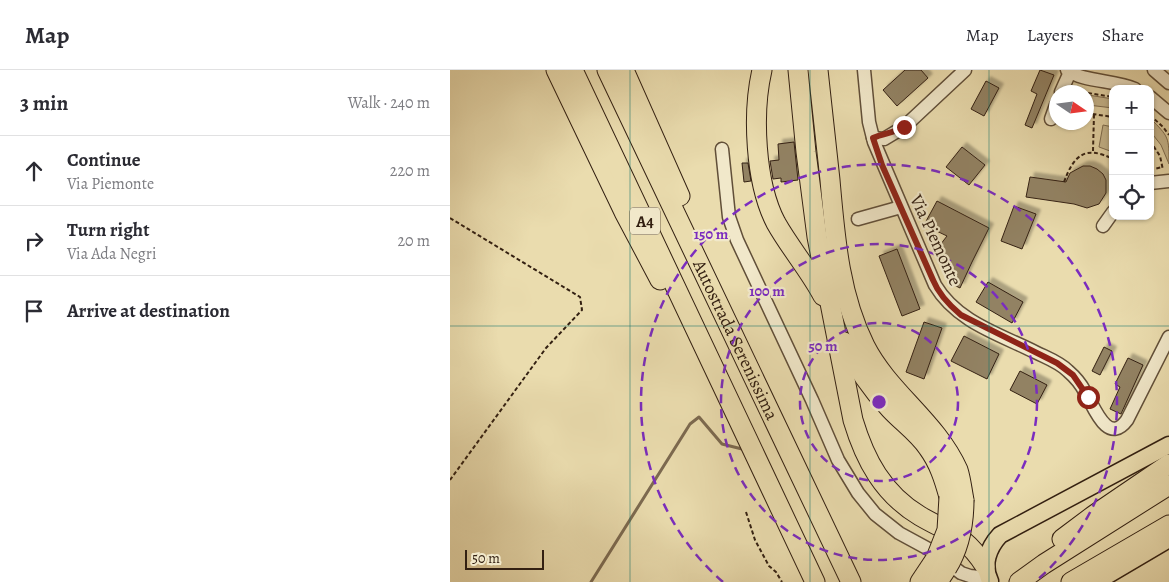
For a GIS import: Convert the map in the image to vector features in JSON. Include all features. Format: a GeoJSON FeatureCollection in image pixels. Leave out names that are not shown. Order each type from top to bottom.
{"type":"FeatureCollection","features":[{"type":"Feature","properties":{"kind":"highway"},"geometry":{"type":"LineString","coordinates":[[556,70],[641,246],[716,372]]}},
{"type":"Feature","properties":{"kind":"highway","name":"Autostrada Serenissima"},"geometry":{"type":"LineString","coordinates":[[574,70],[815,582]]}},
{"type":"Feature","properties":{"kind":"highway","name":"Autostrada Serenissima"},"geometry":{"type":"LineString","coordinates":[[607,70],[851,582]]}},
{"type":"Feature","properties":{"kind":"highway"},"geometry":{"type":"LineString","coordinates":[[624,70],[691,220],[726,321]]}},
{"type":"Feature","properties":{"kind":"highway"},"geometry":{"type":"LineString","coordinates":[[762,70],[757,96],[756,121],[766,199],[776,223],[820,290],[848,350],[870,385],[890,409],[927,446],[957,498]]}},
{"type":"Feature","properties":{"kind":"highway"},"geometry":{"type":"LineString","coordinates":[[798,70],[810,188],[821,259],[853,420],[860,444],[869,464],[899,501],[919,515],[955,533],[966,541],[988,575]]}},
{"type":"Feature","properties":{"kind":"highway"},"geometry":{"type":"LineString","coordinates":[[818,70],[838,262],[853,318],[878,368],[891,386],[928,423],[958,471],[957,498],[963,528],[958,545],[940,569],[920,582]]}},
{"type":"Feature","properties":{"kind":"highway"},"geometry":{"type":"LineString","coordinates":[[1044,564],[1054,546],[1094,515],[1169,464]]}},
{"type":"Feature","properties":{"kind":"highway"},"geometry":{"type":"LineString","coordinates":[[1019,582],[1044,564],[1169,485]]}},
{"type":"Feature","properties":{"kind":"highway"},"geometry":{"type":"LineString","coordinates":[[1039,582],[1105,538],[1169,500]]}},
{"type":"Feature","properties":{"kind":"highway"},"geometry":{"type":"LineString","coordinates":[[1071,582],[1169,525]]}},
{"type":"Feature","properties":{"kind":"main road"},"geometry":{"type":"LineString","coordinates":[[988,575],[992,545],[1005,532],[1169,445]]}},
{"type":"Feature","properties":{"kind":"main road"},"geometry":{"type":"LineString","coordinates":[[1096,582],[1169,539]]}},
{"type":"Feature","properties":{"kind":"street","name":"Via Piemonte"},"geometry":{"type":"LineString","coordinates":[[864,70],[869,122],[873,138],[935,286],[950,306],[976,324],[1063,366],[1081,386],[1101,421],[1107,426],[1116,429],[1127,420],[1169,337]]}},
{"type":"Feature","properties":{"kind":"street"},"geometry":{"type":"LineString","coordinates":[[873,138],[884,139],[908,124],[965,70]]}},
{"type":"Feature","properties":{"kind":"street"},"geometry":{"type":"LineString","coordinates":[[1154,70],[1169,83]]}},
{"type":"Feature","properties":{"kind":"street"},"geometry":{"type":"LineString","coordinates":[[1064,85],[1069,71],[1078,76],[1122,85]]}},
{"type":"Feature","properties":{"kind":"street"},"geometry":{"type":"LineString","coordinates":[[1154,100],[1169,113]]}},
{"type":"Feature","properties":{"kind":"street"},"geometry":{"type":"LineString","coordinates":[[722,149],[729,217],[736,240],[812,400],[838,460],[852,484],[868,507],[899,533],[934,552],[961,573],[970,576],[988,575]]}},
{"type":"Feature","properties":{"kind":"street"},"geometry":{"type":"LineString","coordinates":[[1154,182],[1166,177]]}},
{"type":"Feature","properties":{"kind":"street"},"geometry":{"type":"LineString","coordinates":[[858,219],[901,207]]}},
{"type":"Feature","properties":{"kind":"street"},"geometry":{"type":"LineString","coordinates":[[1103,226],[1109,218]]}},
{"type":"Feature","properties":{"kind":"path"},"geometry":{"type":"LineString","coordinates":[[1094,94],[1109,96]]}},
{"type":"Feature","properties":{"kind":"path"},"geometry":{"type":"LineString","coordinates":[[1094,114],[1109,116]]}},
{"type":"Feature","properties":{"kind":"path"},"geometry":{"type":"LineString","coordinates":[[1154,118],[1164,127],[1169,136]]}},
{"type":"Feature","properties":{"kind":"path"},"geometry":{"type":"LineString","coordinates":[[1093,152],[1094,130]]}},
{"type":"Feature","properties":{"kind":"path"},"geometry":{"type":"LineString","coordinates":[[1154,147],[1160,156],[1166,177]]}},
{"type":"Feature","properties":{"kind":"path"},"geometry":{"type":"LineString","coordinates":[[1064,182],[1074,162],[1084,153],[1101,153],[1109,157]]}},
{"type":"Feature","properties":{"kind":"path"},"geometry":{"type":"LineString","coordinates":[[1154,169],[1162,167]]}},
{"type":"Feature","properties":{"kind":"path"},"geometry":{"type":"LineString","coordinates":[[450,218],[580,297],[582,310],[546,348],[450,480]]}},
{"type":"Feature","properties":{"kind":"path"},"geometry":{"type":"LineString","coordinates":[[746,512],[755,540],[769,566],[776,572],[782,582]]}},
{"type":"Feature","properties":{"kind":"shaded area"},"geometry":{"type":"Polygon","coordinates":[[[1094,96],[1109,98],[1109,108],[1094,106],[1094,96]]]}},
{"type":"Feature","properties":{"kind":"shaded area"},"geometry":{"type":"Polygon","coordinates":[[[1154,122],[1167,138],[1169,164],[1161,145],[1154,136],[1154,122]]]}},
{"type":"Feature","properties":{"kind":"shaded area"},"geometry":{"type":"Polygon","coordinates":[[[1103,125],[1109,126],[1109,151],[1099,147],[1103,125]]]}},
{"type":"Feature","properties":{"kind":"building"},"geometry":{"type":"Polygon","coordinates":[[[905,70],[921,70],[928,78],[897,106],[883,90],[905,70]]]}},
{"type":"Feature","properties":{"kind":"building"},"geometry":{"type":"Polygon","coordinates":[[[1040,70],[1054,75],[1032,128],[1025,125],[1037,94],[1031,91],[1040,70]]]}},
{"type":"Feature","properties":{"kind":"building"},"geometry":{"type":"Polygon","coordinates":[[[986,81],[999,88],[984,116],[971,109],[986,81]]]}},
{"type":"Feature","properties":{"kind":"building"},"geometry":{"type":"Polygon","coordinates":[[[794,142],[798,180],[781,182],[781,178],[773,179],[770,161],[779,160],[778,144],[794,142]]]}},
{"type":"Feature","properties":{"kind":"building"},"geometry":{"type":"Polygon","coordinates":[[[962,147],[985,165],[969,185],[946,167],[962,147]]]}},
{"type":"Feature","properties":{"kind":"building"},"geometry":{"type":"Polygon","coordinates":[[[742,163],[748,163],[751,181],[744,182],[742,163]]]}},
{"type":"Feature","properties":{"kind":"building"},"geometry":{"type":"Polygon","coordinates":[[[1083,166],[1097,169],[1106,180],[1106,193],[1099,204],[1087,208],[1074,204],[1026,197],[1030,177],[1066,182],[1070,173],[1083,166]]]}},
{"type":"Feature","properties":{"kind":"building"},"geometry":{"type":"Polygon","coordinates":[[[937,201],[989,228],[960,288],[948,282],[954,271],[942,266],[934,253],[947,236],[924,225],[937,201]]]}},
{"type":"Feature","properties":{"kind":"building"},"geometry":{"type":"Polygon","coordinates":[[[1014,206],[1036,214],[1022,249],[1001,241],[1014,206]]]}},
{"type":"Feature","properties":{"kind":"building"},"geometry":{"type":"Polygon","coordinates":[[[897,249],[920,309],[902,316],[879,256],[897,249]]]}},
{"type":"Feature","properties":{"kind":"building"},"geometry":{"type":"Polygon","coordinates":[[[988,282],[1023,302],[1012,323],[976,302],[988,282]]]}},
{"type":"Feature","properties":{"kind":"building"},"geometry":{"type":"Polygon","coordinates":[[[924,322],[942,328],[924,379],[906,372],[924,322]]]}},
{"type":"Feature","properties":{"kind":"building"},"geometry":{"type":"Polygon","coordinates":[[[964,336],[999,354],[987,379],[951,361],[964,336]]]}},
{"type":"Feature","properties":{"kind":"building"},"geometry":{"type":"Polygon","coordinates":[[[1104,347],[1112,351],[1100,375],[1092,371],[1104,347]]]}},
{"type":"Feature","properties":{"kind":"building"},"geometry":{"type":"Polygon","coordinates":[[[1128,358],[1143,365],[1121,414],[1110,409],[1120,387],[1115,384],[1128,358]]]}},
{"type":"Feature","properties":{"kind":"building"},"geometry":{"type":"Polygon","coordinates":[[[1020,371],[1047,385],[1037,404],[1010,390],[1020,371]]]}},
{"type":"Feature","properties":{"kind":"waterway"},"geometry":{"type":"LineString","coordinates":[[591,582],[690,424],[699,417],[722,444],[742,449]]}},
{"type":"Feature","properties":{"kind":"route"},"geometry":{"type":"LineString","coordinates":[[904,127],[895,132],[873,138],[882,165],[935,286],[950,306],[961,315],[1063,366],[1077,380],[1088,397]]}}]}
